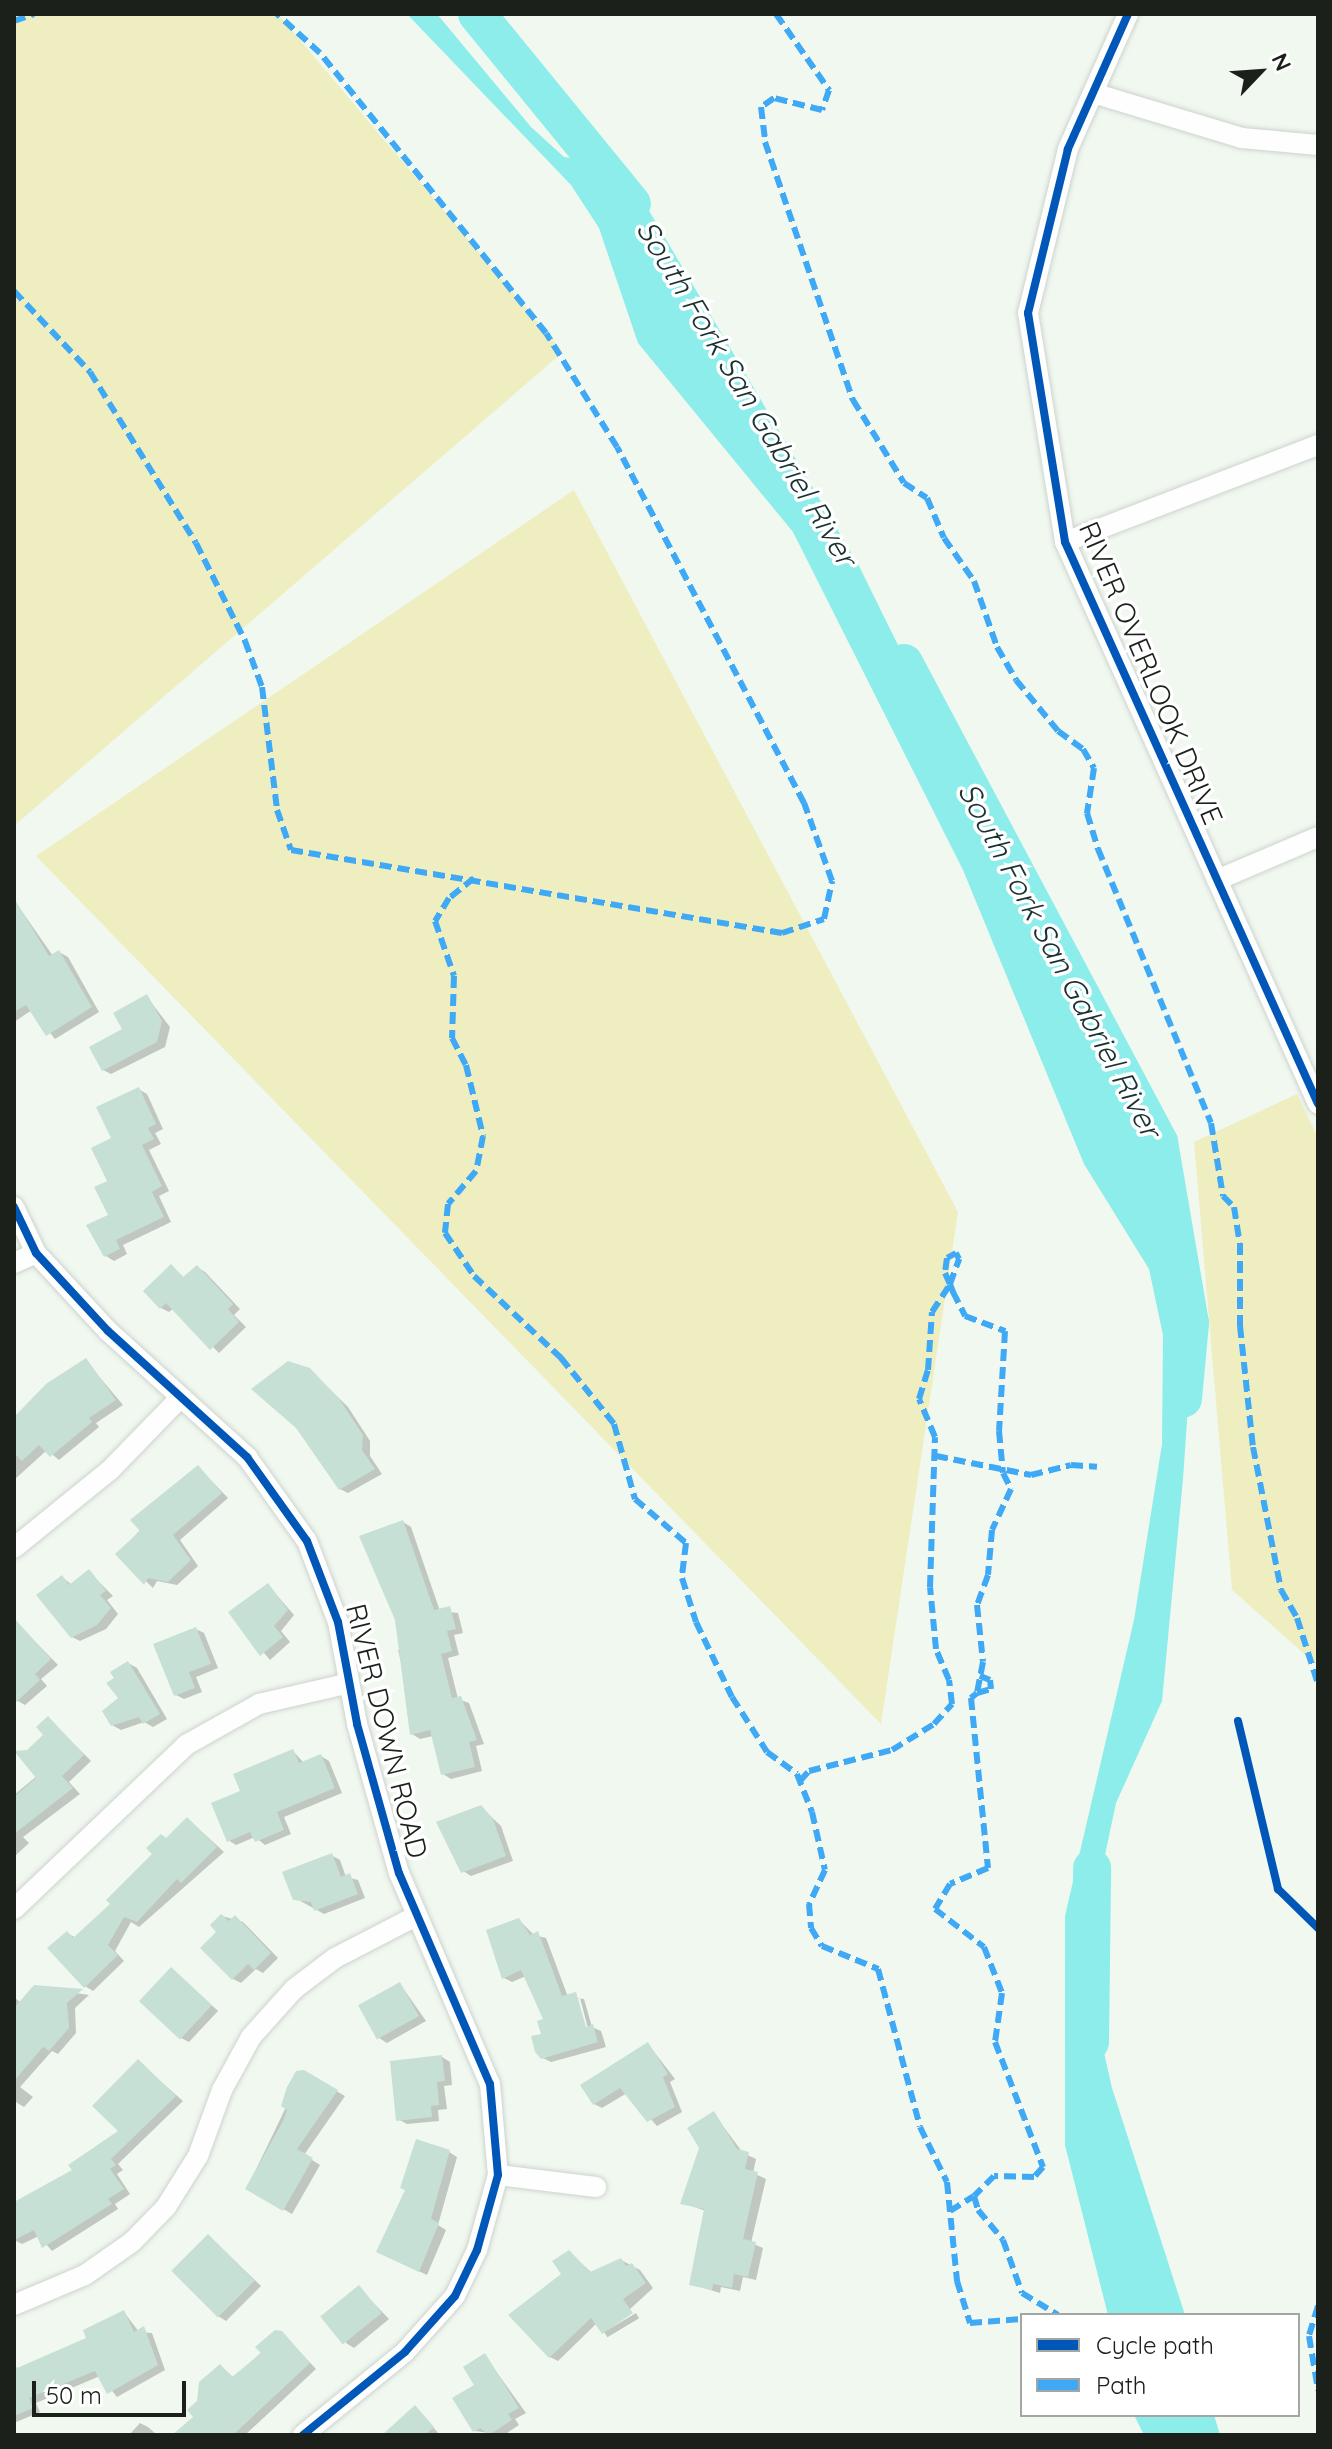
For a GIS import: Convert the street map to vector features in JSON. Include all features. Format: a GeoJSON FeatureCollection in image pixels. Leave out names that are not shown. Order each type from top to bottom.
{"type":"FeatureCollection","features":[{"type":"Feature","properties":{"kind":"street","name":"RIVER OVERLOOK DRIVE"},"geometry":{"type":"LineString","coordinates":[[1128,14],[1068,149],[1028,313],[1065,542],[1318,1104]]}},
{"type":"Feature","properties":{"kind":"street"},"geometry":{"type":"LineString","coordinates":[[1093,93],[1242,138],[1318,145]]}},
{"type":"Feature","properties":{"kind":"street"},"geometry":{"type":"LineString","coordinates":[[1065,542],[1318,445]]}},
{"type":"Feature","properties":{"kind":"street"},"geometry":{"type":"LineString","coordinates":[[1217,880],[1318,837]]}},
{"type":"Feature","properties":{"kind":"street","name":"RIVER DOWN ROAD"},"geometry":{"type":"LineString","coordinates":[[14,1207],[36,1253],[179,1399],[247,1457],[307,1541],[326,1581],[377,1806],[416,1916],[472,2032],[490,2084],[498,2175],[477,2250],[455,2296],[405,2352],[303,2435]]}},
{"type":"Feature","properties":{"kind":"street"},"geometry":{"type":"LineString","coordinates":[[14,1263],[36,1253]]}},
{"type":"Feature","properties":{"kind":"street"},"geometry":{"type":"LineString","coordinates":[[14,1548],[110,1470],[179,1399]]}},
{"type":"Feature","properties":{"kind":"street"},"geometry":{"type":"LineString","coordinates":[[14,1909],[186,1745],[259,1704],[349,1683]]}},
{"type":"Feature","properties":{"kind":"street"},"geometry":{"type":"LineString","coordinates":[[14,2305],[85,2275],[132,2242],[166,2207],[198,2156],[222,2090],[260,2028],[294,1989],[335,1958],[416,1916]]}},
{"type":"Feature","properties":{"kind":"street"},"geometry":{"type":"LineString","coordinates":[[498,2175],[596,2187]]}},
{"type":"Feature","properties":{"kind":"green space"},"geometry":{"type":"Polygon","coordinates":[[[14,14],[278,14],[563,352],[14,826],[14,14]]]}},
{"type":"Feature","properties":{"kind":"green space"},"geometry":{"type":"Polygon","coordinates":[[[574,490],[958,1212],[881,1724],[36,856],[574,490]]]}},
{"type":"Feature","properties":{"kind":"green space"},"geometry":{"type":"Polygon","coordinates":[[[1297,1094],[1318,1138],[1318,1666],[1232,1590],[1194,1142],[1297,1094]]]}},
{"type":"Feature","properties":{"kind":"water"},"geometry":{"type":"Polygon","coordinates":[[[407,14],[437,14],[531,127],[564,157],[605,163],[632,182],[859,566],[967,785],[1097,1028],[1150,1155],[1184,1259],[1188,1406],[1162,1701],[1116,1803],[1088,1935],[1089,1986],[1112,2088],[1184,2313],[1107,2313],[1065,2145],[1065,1916],[1134,1620],[1162,1444],[1163,1335],[1149,1269],[1084,1164],[963,870],[793,532],[638,343],[599,228],[571,185],[407,14]]]}},
{"type":"Feature","properties":{"kind":"water"},"geometry":{"type":"Polygon","coordinates":[[[1135,2417],[1215,2417],[1220,2435],[1144,2435],[1135,2417]]]}},
{"type":"Feature","properties":{"kind":"building"},"geometry":{"type":"Polygon","coordinates":[[[14,898],[49,956],[59,950],[92,1007],[46,1036],[26,1005],[14,1012],[14,898]]]}},
{"type":"Feature","properties":{"kind":"building"},"geometry":{"type":"Polygon","coordinates":[[[147,994],[162,1021],[157,1042],[102,1071],[89,1047],[122,1029],[113,1013],[147,994]]]}},
{"type":"Feature","properties":{"kind":"building"},"geometry":{"type":"Polygon","coordinates":[[[139,1087],[156,1124],[148,1128],[154,1139],[142,1145],[162,1186],[152,1192],[164,1217],[116,1240],[120,1249],[104,1257],[86,1225],[108,1215],[94,1187],[107,1181],[91,1148],[111,1138],[96,1107],[139,1087]]]}},
{"type":"Feature","properties":{"kind":"building"},"geometry":{"type":"Polygon","coordinates":[[[171,1264],[183,1277],[197,1265],[233,1304],[228,1309],[239,1322],[210,1350],[166,1303],[160,1309],[143,1291],[171,1264]]]}},
{"type":"Feature","properties":{"kind":"building"},"geometry":{"type":"Polygon","coordinates":[[[86,1358],[116,1400],[89,1418],[92,1422],[50,1457],[39,1445],[22,1461],[14,1453],[14,1417],[46,1384],[86,1358]]]}},
{"type":"Feature","properties":{"kind":"building"},"geometry":{"type":"Polygon","coordinates":[[[288,1361],[310,1368],[340,1400],[363,1435],[362,1450],[375,1469],[339,1490],[296,1428],[251,1389],[288,1361]]]}},
{"type":"Feature","properties":{"kind":"building"},"geometry":{"type":"Polygon","coordinates":[[[198,1465],[222,1493],[173,1535],[191,1560],[168,1582],[148,1578],[144,1585],[115,1554],[140,1531],[130,1520],[198,1465]]]}},
{"type":"Feature","properties":{"kind":"building"},"geometry":{"type":"Polygon","coordinates":[[[403,1520],[434,1610],[450,1606],[456,1629],[447,1631],[452,1651],[441,1654],[452,1698],[461,1696],[477,1740],[469,1742],[475,1767],[441,1775],[430,1730],[410,1735],[395,1620],[359,1536],[403,1520]]]}},
{"type":"Feature","properties":{"kind":"building"},"geometry":{"type":"Polygon","coordinates":[[[89,1569],[106,1591],[100,1595],[111,1608],[97,1625],[71,1638],[36,1595],[62,1575],[69,1585],[89,1569]]]}},
{"type":"Feature","properties":{"kind":"building"},"geometry":{"type":"Polygon","coordinates":[[[268,1583],[288,1610],[274,1626],[283,1637],[260,1656],[228,1612],[268,1583]]]}},
{"type":"Feature","properties":{"kind":"building"},"geometry":{"type":"Polygon","coordinates":[[[14,1618],[51,1659],[35,1674],[40,1680],[14,1704],[14,1618]]]}},
{"type":"Feature","properties":{"kind":"building"},"geometry":{"type":"Polygon","coordinates":[[[196,1627],[211,1664],[189,1672],[195,1688],[174,1696],[153,1644],[196,1627]]]}},
{"type":"Feature","properties":{"kind":"building"},"geometry":{"type":"Polygon","coordinates":[[[128,1661],[160,1714],[143,1724],[139,1717],[111,1726],[102,1711],[118,1698],[106,1683],[114,1678],[110,1672],[128,1661]]]}},
{"type":"Feature","properties":{"kind":"building"},"geometry":{"type":"Polygon","coordinates":[[[48,1716],[84,1755],[62,1776],[73,1788],[14,1834],[14,1797],[36,1778],[14,1751],[27,1750],[43,1735],[36,1727],[48,1716]]]}},
{"type":"Feature","properties":{"kind":"building"},"geometry":{"type":"Polygon","coordinates":[[[293,1749],[299,1763],[321,1754],[335,1788],[277,1812],[284,1830],[255,1842],[250,1832],[227,1842],[211,1803],[240,1791],[233,1774],[293,1749]]]}},
{"type":"Feature","properties":{"kind":"building"},"geometry":{"type":"Polygon","coordinates":[[[481,1805],[493,1819],[506,1856],[461,1873],[436,1822],[481,1805]]]}},
{"type":"Feature","properties":{"kind":"building"},"geometry":{"type":"Polygon","coordinates":[[[187,1817],[217,1847],[181,1883],[177,1879],[137,1922],[124,1917],[108,1945],[118,1955],[84,1988],[47,1948],[67,1931],[73,1938],[110,1904],[106,1900],[152,1854],[146,1848],[161,1834],[166,1838],[187,1817]]]}},
{"type":"Feature","properties":{"kind":"building"},"geometry":{"type":"Polygon","coordinates":[[[332,1853],[341,1877],[350,1873],[358,1894],[314,1911],[311,1902],[293,1900],[282,1872],[332,1853]]]}},
{"type":"Feature","properties":{"kind":"building"},"geometry":{"type":"Polygon","coordinates":[[[221,1914],[229,1921],[235,1915],[271,1953],[254,1970],[248,1964],[232,1980],[200,1948],[216,1932],[210,1925],[221,1914]]]}},
{"type":"Feature","properties":{"kind":"building"},"geometry":{"type":"Polygon","coordinates":[[[519,1918],[530,1935],[538,1931],[562,1996],[576,1992],[586,2027],[593,2024],[598,2042],[541,2059],[535,2052],[531,2036],[541,2034],[537,2021],[543,2019],[521,1970],[502,1979],[486,1930],[519,1918]]]}},
{"type":"Feature","properties":{"kind":"building"},"geometry":{"type":"Polygon","coordinates":[[[171,1967],[212,2005],[180,2040],[139,2001],[171,1967]]]}},
{"type":"Feature","properties":{"kind":"building"},"geometry":{"type":"Polygon","coordinates":[[[400,1982],[419,2016],[377,2039],[358,2005],[400,1982]]]}},
{"type":"Feature","properties":{"kind":"building"},"geometry":{"type":"Polygon","coordinates":[[[34,1985],[83,1989],[67,2003],[69,2028],[49,2051],[43,2047],[14,2081],[14,2008],[34,1985]]]}},
{"type":"Feature","properties":{"kind":"building"},"geometry":{"type":"Polygon","coordinates":[[[648,2042],[668,2074],[663,2077],[675,2107],[647,2122],[620,2088],[593,2105],[580,2085],[648,2042]]]}},
{"type":"Feature","properties":{"kind":"building"},"geometry":{"type":"Polygon","coordinates":[[[442,2055],[445,2081],[437,2082],[439,2105],[431,2106],[432,2117],[396,2121],[390,2061],[442,2055]]]}},
{"type":"Feature","properties":{"kind":"building"},"geometry":{"type":"Polygon","coordinates":[[[138,2059],[176,2096],[111,2159],[116,2165],[110,2169],[124,2189],[108,2199],[112,2204],[42,2248],[34,2230],[14,2240],[14,2202],[72,2170],[68,2165],[118,2131],[92,2106],[138,2059]]]}},
{"type":"Feature","properties":{"kind":"building"},"geometry":{"type":"Polygon","coordinates":[[[304,2070],[338,2090],[297,2149],[313,2158],[283,2211],[245,2189],[283,2121],[287,2110],[281,2106],[287,2087],[296,2071],[304,2070]]]}},
{"type":"Feature","properties":{"kind":"building"},"geometry":{"type":"Polygon","coordinates":[[[714,2111],[737,2149],[749,2152],[745,2169],[758,2172],[743,2239],[756,2242],[748,2277],[734,2274],[732,2288],[713,2284],[712,2290],[689,2285],[704,2209],[680,2204],[699,2148],[687,2128],[714,2111]]]}},
{"type":"Feature","properties":{"kind":"building"},"geometry":{"type":"Polygon","coordinates":[[[416,2139],[450,2150],[431,2219],[439,2223],[419,2272],[376,2252],[405,2190],[400,2188],[416,2139]]]}},
{"type":"Feature","properties":{"kind":"building"},"geometry":{"type":"Polygon","coordinates":[[[208,2234],[255,2281],[218,2317],[171,2271],[208,2234]]]}},
{"type":"Feature","properties":{"kind":"building"},"geometry":{"type":"Polygon","coordinates":[[[569,2250],[590,2272],[621,2258],[626,2266],[632,2263],[646,2283],[623,2299],[633,2313],[602,2334],[591,2318],[549,2358],[508,2315],[561,2274],[552,2261],[569,2250]]]}},
{"type":"Feature","properties":{"kind":"building"},"geometry":{"type":"Polygon","coordinates":[[[359,2285],[382,2313],[343,2344],[320,2316],[359,2285]]]}},
{"type":"Feature","properties":{"kind":"building"},"geometry":{"type":"Polygon","coordinates":[[[124,2310],[134,2332],[144,2326],[158,2365],[107,2394],[95,2371],[29,2398],[33,2408],[14,2416],[14,2362],[17,2368],[86,2338],[83,2330],[124,2310]]]}},
{"type":"Feature","properties":{"kind":"building"},"geometry":{"type":"Polygon","coordinates":[[[275,2330],[282,2331],[310,2363],[233,2435],[172,2435],[193,2417],[187,2410],[197,2401],[199,2382],[220,2364],[232,2377],[261,2353],[255,2347],[275,2330]]]}},
{"type":"Feature","properties":{"kind":"building"},"geometry":{"type":"Polygon","coordinates":[[[485,2353],[519,2408],[508,2414],[512,2420],[489,2435],[480,2428],[473,2432],[452,2398],[474,2385],[463,2367],[485,2353]]]}},
{"type":"Feature","properties":{"kind":"building"},"geometry":{"type":"Polygon","coordinates":[[[415,2405],[434,2427],[425,2435],[382,2435],[415,2405]]]}},
{"type":"Feature","properties":{"kind":"waterway","name":"South Fork San Gabriel River"},"geometry":{"type":"LineString","coordinates":[[477,14],[632,204]]}},
{"type":"Feature","properties":{"kind":"waterway","name":"South Fork San Gabriel River"},"geometry":{"type":"LineString","coordinates":[[904,663],[1159,1142],[1190,1323],[1183,1399]]}},
{"type":"Feature","properties":{"kind":"waterway","name":"South Fork San Gabriel River"},"geometry":{"type":"LineString","coordinates":[[1090,2042],[1092,1868]]}},
{"type":"Feature","properties":{"kind":"marked path"},"geometry":{"type":"LineString","coordinates":[[14,21],[34,14]]}},
{"type":"Feature","properties":{"kind":"marked path"},"geometry":{"type":"LineString","coordinates":[[14,291],[90,372],[196,543],[245,641],[262,687],[277,810],[291,850],[782,933],[824,919],[832,881],[804,803],[617,447],[546,333],[320,53],[277,14]]}},
{"type":"Feature","properties":{"kind":"marked path"},"geometry":{"type":"LineString","coordinates":[[776,14],[829,90],[822,110],[774,98],[761,107],[765,142],[853,400],[904,483],[927,498],[944,538],[974,581],[997,647],[1016,680],[1058,731],[1083,749],[1094,768],[1087,813],[1098,849],[1211,1123],[1223,1196],[1234,1207],[1240,1243],[1240,1326],[1253,1447],[1281,1590],[1297,1618],[1318,1684]]}},
{"type":"Feature","properties":{"kind":"marked path"},"geometry":{"type":"LineString","coordinates":[[474,878],[449,898],[435,921],[454,976],[452,1038],[466,1065],[483,1136],[476,1171],[448,1204],[445,1233],[474,1276],[561,1358],[614,1424],[635,1499],[686,1543],[682,1578],[696,1622],[732,1697],[767,1752],[797,1774],[812,1812],[825,1870],[809,1904],[811,1928],[822,1946],[878,1969],[920,2127],[947,2182],[957,2281],[970,2323],[1020,2319]]}},
{"type":"Feature","properties":{"kind":"marked path"},"geometry":{"type":"LineString","coordinates":[[800,1781],[809,1771],[892,1750],[934,1724],[952,1704],[949,1680],[936,1649],[930,1587],[935,1437],[919,1399],[928,1370],[932,1312],[950,1284],[959,1259],[956,1253],[947,1258],[945,1273],[950,1284],[953,1292],[965,1316],[1005,1331],[999,1431],[1003,1473],[1011,1489],[992,1530],[988,1575],[977,1605],[983,1662],[977,1693],[971,1698],[988,1868],[950,1884],[935,1909],[984,1947],[1002,1993],[995,2042],[1043,2167],[1034,2177],[994,2176],[974,2196]]}},
{"type":"Feature","properties":{"kind":"marked path"},"geometry":{"type":"LineString","coordinates":[[936,1456],[1031,1475],[1071,1465],[1097,1467]]}},
{"type":"Feature","properties":{"kind":"marked path"},"geometry":{"type":"LineString","coordinates":[[977,1693],[991,1689],[990,1680],[980,1676]]}},
{"type":"Feature","properties":{"kind":"marked path"},"geometry":{"type":"LineString","coordinates":[[950,2211],[974,2196],[978,2210],[1003,2240],[1022,2293],[1055,2313]]}},
{"type":"Feature","properties":{"kind":"marked path"},"geometry":{"type":"LineString","coordinates":[[1318,2306],[1309,2336],[1318,2390]]}},
{"type":"Feature","properties":{"kind":"cycle path"},"geometry":{"type":"LineString","coordinates":[[1128,14],[1068,149],[1028,313],[1065,542],[1318,1104]]}},
{"type":"Feature","properties":{"kind":"cycle path"},"geometry":{"type":"LineString","coordinates":[[14,1207],[36,1253],[108,1331],[247,1457],[307,1541],[338,1622],[357,1724],[399,1873],[490,2084],[498,2175],[477,2250],[455,2296],[405,2352],[303,2435]]}},
{"type":"Feature","properties":{"kind":"cycle path"},"geometry":{"type":"LineString","coordinates":[[1238,1721],[1278,1889],[1318,1928]]}}]}
